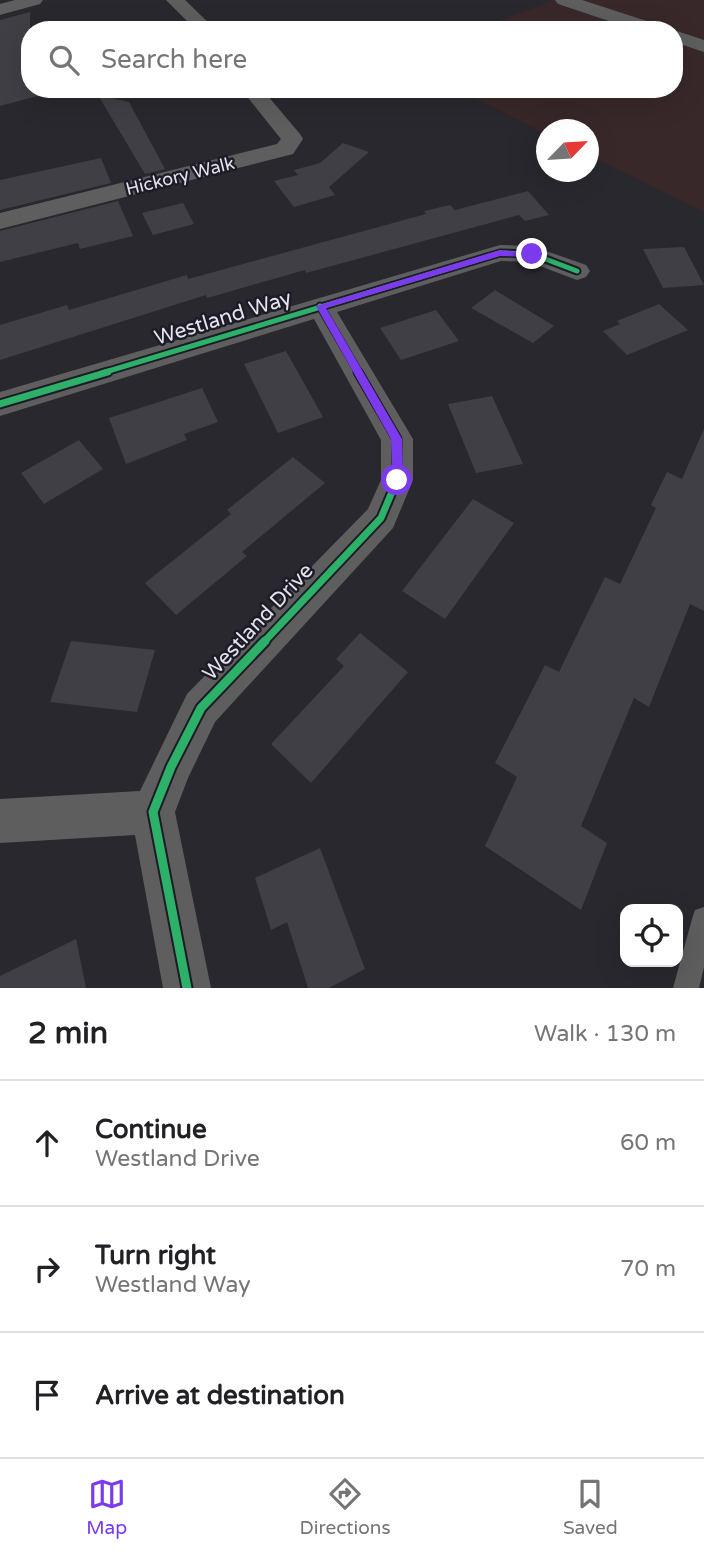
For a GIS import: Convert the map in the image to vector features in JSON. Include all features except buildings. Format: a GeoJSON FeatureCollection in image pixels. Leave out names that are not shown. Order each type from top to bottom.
{"type":"FeatureCollection","features":[{"type":"Feature","properties":{"kind":"street"},"geometry":{"type":"LineString","coordinates":[[0,10],[34,0]]}},
{"type":"Feature","properties":{"kind":"street"},"geometry":{"type":"LineString","coordinates":[[175,0],[197,21]]}},
{"type":"Feature","properties":{"kind":"street"},"geometry":{"type":"LineString","coordinates":[[564,0],[628,21]]}},
{"type":"Feature","properties":{"kind":"street"},"geometry":{"type":"LineString","coordinates":[[683,39],[704,46]]}},
{"type":"Feature","properties":{"kind":"street","name":"Hickory Walk"},"geometry":{"type":"LineString","coordinates":[[0,220],[285,149],[292,139],[258,98]]}},
{"type":"Feature","properties":{"kind":"street","name":"Westland Way"},"geometry":{"type":"LineString","coordinates":[[0,404],[500,253],[532,254],[577,271]]}},
{"type":"Feature","properties":{"kind":"street","name":"Westland Drive"},"geometry":{"type":"LineString","coordinates":[[153,812],[201,708],[381,518],[397,480],[397,439],[320,306]]}},
{"type":"Feature","properties":{"kind":"street"},"geometry":{"type":"LineString","coordinates":[[0,821],[153,812],[187,988]]}},
{"type":"Feature","properties":{"kind":"lane"},"geometry":{"type":"LineString","coordinates":[[686,988],[704,919]]}},
{"type":"Feature","properties":{"kind":"shaded area"},"geometry":{"type":"Polygon","coordinates":[[[554,0],[704,0],[704,212],[599,160],[599,119],[536,119],[536,129],[475,98],[683,98],[683,21],[498,21],[554,0]]]}},
{"type":"Feature","properties":{"kind":"cycle path"},"geometry":{"type":"LineString","coordinates":[[0,404],[500,253],[532,254],[577,271]]}},
{"type":"Feature","properties":{"kind":"cycle path"},"geometry":{"type":"LineString","coordinates":[[187,988],[153,812],[171,767],[201,708],[381,518],[397,480],[397,439],[320,306]]}},
{"type":"Feature","properties":{"kind":"route"},"geometry":{"type":"LineString","coordinates":[[397,480],[397,439],[320,306],[500,253],[532,254]]}}]}
